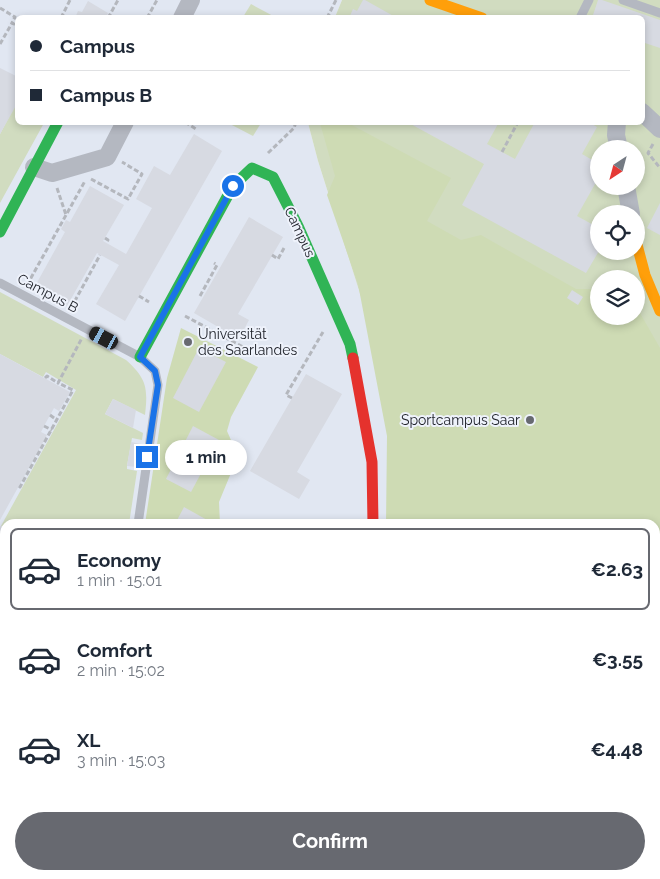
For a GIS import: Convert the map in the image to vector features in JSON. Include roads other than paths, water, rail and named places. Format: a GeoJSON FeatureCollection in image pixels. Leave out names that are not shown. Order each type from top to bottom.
{"type":"FeatureCollection","features":[{"type":"Feature","properties":{"kind":"street"},"geometry":{"type":"LineString","coordinates":[[184,15],[191,0]]}},
{"type":"Feature","properties":{"kind":"street"},"geometry":{"type":"LineString","coordinates":[[430,0],[473,15]]}},
{"type":"Feature","properties":{"kind":"street"},"geometry":{"type":"LineString","coordinates":[[645,116],[658,135]]}},
{"type":"Feature","properties":{"kind":"street"},"geometry":{"type":"LineString","coordinates":[[0,232],[56,125]]}},
{"type":"Feature","properties":{"kind":"street"},"geometry":{"type":"LineString","coordinates":[[34,167],[52,173],[106,157],[123,125]]}},
{"type":"Feature","properties":{"kind":"street"},"geometry":{"type":"LineString","coordinates":[[617,125],[617,140]]}},
{"type":"Feature","properties":{"kind":"street","name":"Campus"},"geometry":{"type":"LineString","coordinates":[[140,357],[233,186],[252,168],[273,177],[298,226],[350,344],[372,462],[373,519]]}},
{"type":"Feature","properties":{"kind":"street"},"geometry":{"type":"LineString","coordinates":[[641,260],[660,312]]}},
{"type":"Feature","properties":{"kind":"lane"},"geometry":{"type":"LineString","coordinates":[[582,15],[589,0]]}},
{"type":"Feature","properties":{"kind":"lane"},"geometry":{"type":"LineString","coordinates":[[623,0],[660,13]]}},
{"type":"Feature","properties":{"kind":"lane","name":"Campus B"},"geometry":{"type":"LineString","coordinates":[[0,283],[140,357],[155,371],[158,385],[139,519]]}},
{"type":"Feature","properties":{"kind":"place","name":"Universität des Saarlandes"},"geometry":{"type":"Point","coordinates":[188,342]}},
{"type":"Feature","properties":{"kind":"place","name":"Sportcampus Saar"},"geometry":{"type":"Point","coordinates":[530,420]}}]}
